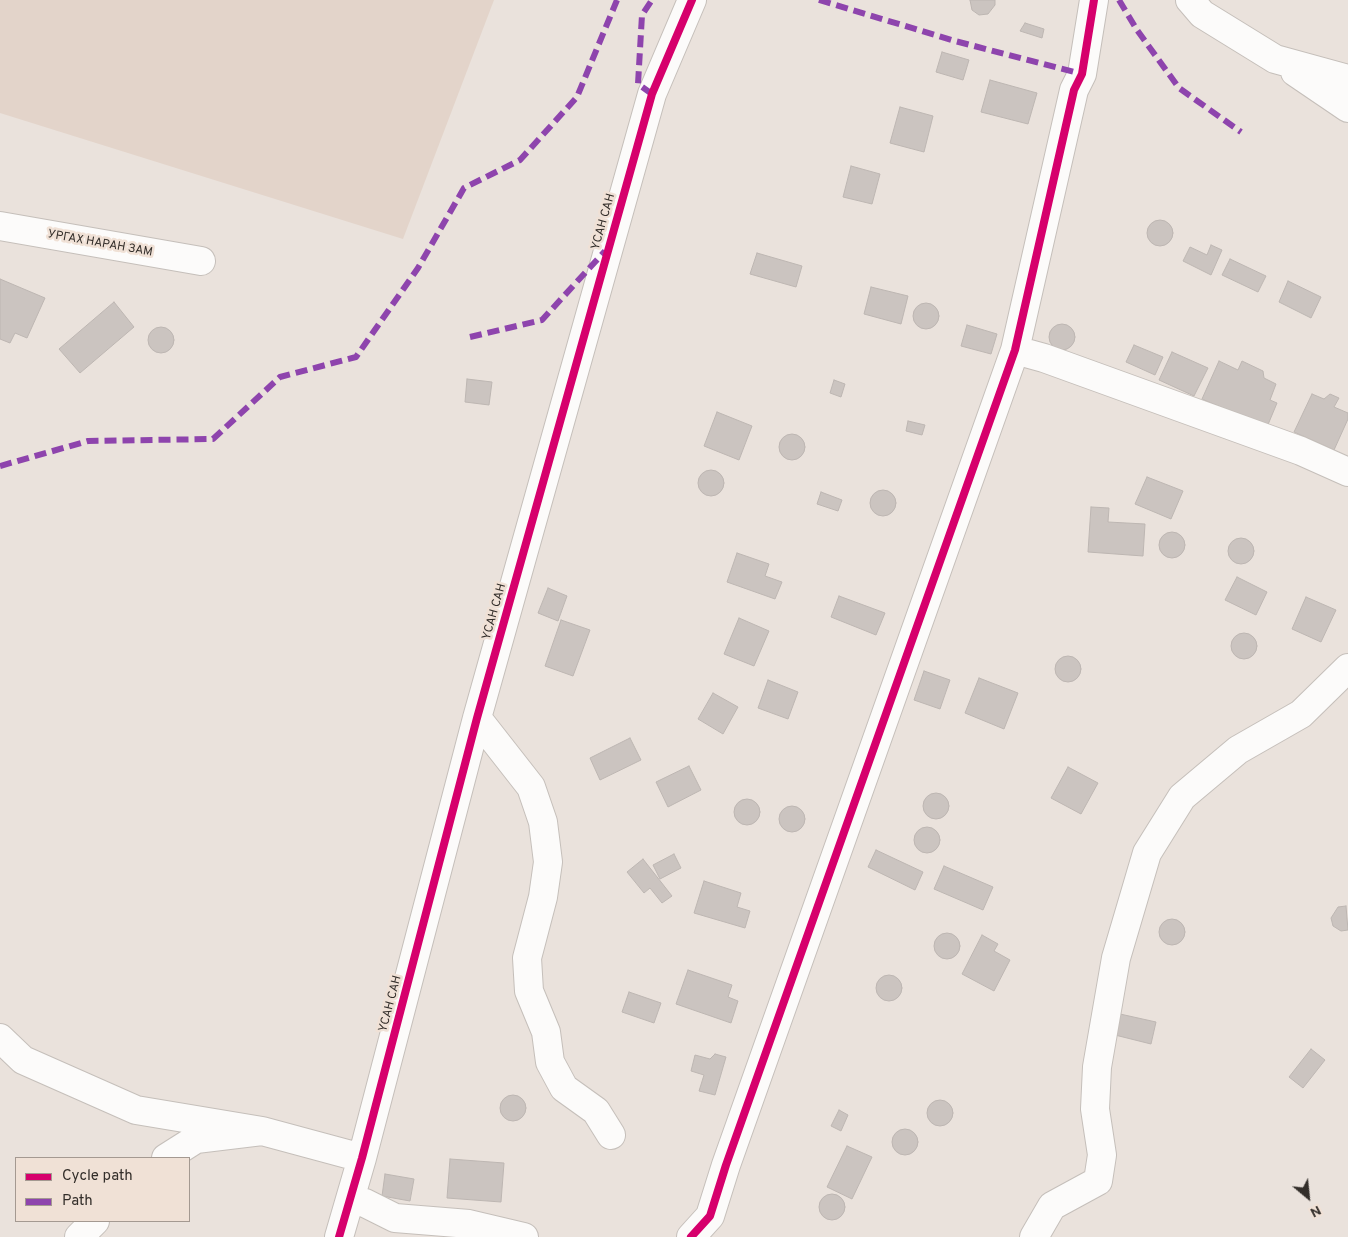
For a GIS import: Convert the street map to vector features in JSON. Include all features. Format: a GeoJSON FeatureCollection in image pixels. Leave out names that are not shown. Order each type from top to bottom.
{"type":"FeatureCollection","features":[{"type":"Feature","properties":{"kind":"street","name":"ҮСАН САН"},"geometry":{"type":"LineString","coordinates":[[338,1237],[362,1158],[477,718],[652,94],[692,0]]}},
{"type":"Feature","properties":{"kind":"street"},"geometry":{"type":"LineString","coordinates":[[690,1237],[710,1216],[726,1165],[1015,350],[1074,90],[1082,74],[1094,0]]}},
{"type":"Feature","properties":{"kind":"street"},"geometry":{"type":"LineString","coordinates":[[1190,0],[1202,14],[1275,59],[1348,108]]}},
{"type":"Feature","properties":{"kind":"street"},"geometry":{"type":"LineString","coordinates":[[1275,59],[1348,79]]}},
{"type":"Feature","properties":{"kind":"street","name":"УРГАХ НАРАН ЗАМ"},"geometry":{"type":"LineString","coordinates":[[0,226],[201,261]]}},
{"type":"Feature","properties":{"kind":"street"},"geometry":{"type":"LineString","coordinates":[[1015,350],[1044,358],[1282,445],[1348,472]]}},
{"type":"Feature","properties":{"kind":"street"},"geometry":{"type":"LineString","coordinates":[[1034,1237],[1052,1206],[1098,1181],[1102,1155],[1095,1109],[1097,1067],[1116,958],[1147,853],[1182,797],[1238,750],[1301,714],[1348,668]]}},
{"type":"Feature","properties":{"kind":"street"},"geometry":{"type":"LineString","coordinates":[[477,718],[531,787],[544,822],[548,862],[543,897],[527,958],[529,991],[546,1032],[550,1062],[564,1088],[596,1110],[611,1135]]}},
{"type":"Feature","properties":{"kind":"street"},"geometry":{"type":"LineString","coordinates":[[0,1038],[23,1060],[136,1110],[262,1131],[362,1158]]}},
{"type":"Feature","properties":{"kind":"street"},"geometry":{"type":"LineString","coordinates":[[168,1157],[196,1140],[262,1131]]}},
{"type":"Feature","properties":{"kind":"street"},"geometry":{"type":"LineString","coordinates":[[350,1200],[365,1204],[395,1218],[469,1224],[524,1237]]}},
{"type":"Feature","properties":{"kind":"street"},"geometry":{"type":"LineString","coordinates":[[79,1237],[93,1222]]}},
{"type":"Feature","properties":{"kind":"shaded area"},"geometry":{"type":"Polygon","coordinates":[[[0,0],[494,0],[403,239],[0,113],[0,0]]]}},
{"type":"Feature","properties":{"kind":"building"},"geometry":{"type":"Polygon","coordinates":[[[970,0],[995,0],[995,5],[988,14],[979,15],[972,10],[970,0]]]}},
{"type":"Feature","properties":{"kind":"building"},"geometry":{"type":"Polygon","coordinates":[[[1025,23],[1044,29],[1042,38],[1020,31],[1025,23]]]}},
{"type":"Feature","properties":{"kind":"building"},"geometry":{"type":"Polygon","coordinates":[[[942,52],[969,60],[963,80],[936,72],[942,52]]]}},
{"type":"Feature","properties":{"kind":"building"},"geometry":{"type":"Polygon","coordinates":[[[990,80],[1037,93],[1028,124],[981,112],[990,80]]]}},
{"type":"Feature","properties":{"kind":"building"},"geometry":{"type":"Polygon","coordinates":[[[900,107],[933,116],[924,152],[890,143],[900,107]]]}},
{"type":"Feature","properties":{"kind":"building"},"geometry":{"type":"Polygon","coordinates":[[[851,166],[880,174],[872,204],[843,197],[851,166]]]}},
{"type":"Feature","properties":{"kind":"building"},"geometry":{"type":"Polygon","coordinates":[[[1160,220],[1169,224],[1173,233],[1169,242],[1160,246],[1151,242],[1147,233],[1151,224],[1160,220]]]}},
{"type":"Feature","properties":{"kind":"building"},"geometry":{"type":"Polygon","coordinates":[[[1211,245],[1222,250],[1211,275],[1183,261],[1190,247],[1207,255],[1211,245]]]}},
{"type":"Feature","properties":{"kind":"building"},"geometry":{"type":"Polygon","coordinates":[[[757,253],[802,266],[796,287],[750,274],[757,253]]]}},
{"type":"Feature","properties":{"kind":"building"},"geometry":{"type":"Polygon","coordinates":[[[1230,259],[1266,276],[1258,292],[1222,275],[1230,259]]]}},
{"type":"Feature","properties":{"kind":"building"},"geometry":{"type":"Polygon","coordinates":[[[0,279],[45,298],[27,338],[15,333],[10,343],[0,339],[0,279]]]}},
{"type":"Feature","properties":{"kind":"building"},"geometry":{"type":"Polygon","coordinates":[[[1288,281],[1321,297],[1311,318],[1279,302],[1288,281]]]}},
{"type":"Feature","properties":{"kind":"building"},"geometry":{"type":"Polygon","coordinates":[[[871,287],[908,296],[901,324],[864,314],[871,287]]]}},
{"type":"Feature","properties":{"kind":"building"},"geometry":{"type":"Polygon","coordinates":[[[114,302],[134,327],[80,373],[59,349],[114,302]]]}},
{"type":"Feature","properties":{"kind":"building"},"geometry":{"type":"Polygon","coordinates":[[[926,303],[935,307],[939,316],[935,325],[926,329],[917,325],[913,316],[917,307],[926,303]]]}},
{"type":"Feature","properties":{"kind":"building"},"geometry":{"type":"Polygon","coordinates":[[[1062,324],[1071,328],[1075,337],[1071,346],[1062,350],[1053,346],[1049,337],[1053,328],[1062,324]]]}},
{"type":"Feature","properties":{"kind":"building"},"geometry":{"type":"Polygon","coordinates":[[[967,325],[997,334],[991,354],[961,346],[967,325]]]}},
{"type":"Feature","properties":{"kind":"building"},"geometry":{"type":"Polygon","coordinates":[[[161,327],[170,331],[174,340],[170,349],[161,353],[152,349],[148,340],[152,331],[161,327]]]}},
{"type":"Feature","properties":{"kind":"building"},"geometry":{"type":"Polygon","coordinates":[[[1134,345],[1163,357],[1155,375],[1126,362],[1134,345]]]}},
{"type":"Feature","properties":{"kind":"building"},"geometry":{"type":"Polygon","coordinates":[[[1172,352],[1208,368],[1194,396],[1159,380],[1172,352]]]}},
{"type":"Feature","properties":{"kind":"building"},"geometry":{"type":"Polygon","coordinates":[[[1219,361],[1238,370],[1242,361],[1263,371],[1264,378],[1276,384],[1270,400],[1277,403],[1267,427],[1202,399],[1219,361]]]}},
{"type":"Feature","properties":{"kind":"building"},"geometry":{"type":"Polygon","coordinates":[[[467,379],[492,382],[489,405],[465,402],[467,379]]]}},
{"type":"Feature","properties":{"kind":"building"},"geometry":{"type":"Polygon","coordinates":[[[834,380],[845,384],[841,397],[830,393],[834,380]]]}},
{"type":"Feature","properties":{"kind":"building"},"geometry":{"type":"Polygon","coordinates":[[[1312,394],[1324,399],[1330,394],[1339,398],[1334,407],[1348,413],[1348,419],[1334,450],[1294,432],[1312,394]]]}},
{"type":"Feature","properties":{"kind":"building"},"geometry":{"type":"Polygon","coordinates":[[[717,412],[752,426],[739,460],[704,446],[717,412]]]}},
{"type":"Feature","properties":{"kind":"building"},"geometry":{"type":"Polygon","coordinates":[[[908,421],[925,425],[922,435],[906,431],[908,421]]]}},
{"type":"Feature","properties":{"kind":"building"},"geometry":{"type":"Polygon","coordinates":[[[792,434],[801,438],[805,447],[801,456],[792,460],[783,456],[779,447],[783,438],[792,434]]]}},
{"type":"Feature","properties":{"kind":"building"},"geometry":{"type":"Polygon","coordinates":[[[711,470],[720,474],[724,483],[720,492],[711,496],[702,492],[698,483],[702,474],[711,470]]]}},
{"type":"Feature","properties":{"kind":"building"},"geometry":{"type":"Polygon","coordinates":[[[1147,477],[1183,491],[1171,519],[1135,504],[1147,477]]]}},
{"type":"Feature","properties":{"kind":"building"},"geometry":{"type":"Polygon","coordinates":[[[883,490],[892,494],[896,503],[892,512],[883,516],[874,512],[870,503],[874,494],[883,490]]]}},
{"type":"Feature","properties":{"kind":"building"},"geometry":{"type":"Polygon","coordinates":[[[821,492],[842,500],[838,511],[817,504],[821,492]]]}},
{"type":"Feature","properties":{"kind":"building"},"geometry":{"type":"Polygon","coordinates":[[[1091,507],[1109,508],[1108,522],[1145,524],[1143,556],[1088,552],[1091,507]]]}},
{"type":"Feature","properties":{"kind":"building"},"geometry":{"type":"Polygon","coordinates":[[[1172,532],[1181,536],[1185,545],[1181,554],[1172,558],[1163,554],[1159,545],[1163,536],[1172,532]]]}},
{"type":"Feature","properties":{"kind":"building"},"geometry":{"type":"Polygon","coordinates":[[[1241,538],[1250,542],[1254,551],[1250,560],[1241,564],[1232,560],[1228,551],[1232,542],[1241,538]]]}},
{"type":"Feature","properties":{"kind":"building"},"geometry":{"type":"Polygon","coordinates":[[[737,553],[769,564],[765,576],[782,582],[775,599],[727,582],[737,553]]]}},
{"type":"Feature","properties":{"kind":"building"},"geometry":{"type":"Polygon","coordinates":[[[1237,577],[1267,592],[1256,615],[1225,600],[1237,577]]]}},
{"type":"Feature","properties":{"kind":"building"},"geometry":{"type":"Polygon","coordinates":[[[548,588],[567,596],[558,621],[538,613],[548,588]]]}},
{"type":"Feature","properties":{"kind":"building"},"geometry":{"type":"Polygon","coordinates":[[[839,596],[885,613],[876,635],[831,617],[839,596]]]}},
{"type":"Feature","properties":{"kind":"building"},"geometry":{"type":"Polygon","coordinates":[[[1306,597],[1336,610],[1321,642],[1292,629],[1306,597]]]}},
{"type":"Feature","properties":{"kind":"building"},"geometry":{"type":"Polygon","coordinates":[[[739,618],[769,631],[754,666],[724,654],[739,618]]]}},
{"type":"Feature","properties":{"kind":"building"},"geometry":{"type":"Polygon","coordinates":[[[561,620],[590,630],[573,676],[545,666],[561,620]]]}},
{"type":"Feature","properties":{"kind":"building"},"geometry":{"type":"Polygon","coordinates":[[[1244,633],[1253,637],[1257,646],[1253,655],[1244,659],[1235,655],[1231,646],[1235,637],[1244,633]]]}},
{"type":"Feature","properties":{"kind":"building"},"geometry":{"type":"Polygon","coordinates":[[[1068,656],[1077,660],[1081,669],[1077,678],[1068,682],[1059,678],[1055,669],[1059,660],[1068,656]]]}},
{"type":"Feature","properties":{"kind":"building"},"geometry":{"type":"Polygon","coordinates":[[[924,671],[950,680],[940,709],[914,700],[924,671]]]}},
{"type":"Feature","properties":{"kind":"building"},"geometry":{"type":"Polygon","coordinates":[[[979,678],[1018,693],[1004,729],[965,713],[979,678]]]}},
{"type":"Feature","properties":{"kind":"building"},"geometry":{"type":"Polygon","coordinates":[[[768,680],[798,692],[788,719],[758,708],[768,680]]]}},
{"type":"Feature","properties":{"kind":"building"},"geometry":{"type":"Polygon","coordinates":[[[713,693],[738,707],[723,734],[698,719],[713,693]]]}},
{"type":"Feature","properties":{"kind":"building"},"geometry":{"type":"Polygon","coordinates":[[[630,738],[641,760],[600,780],[590,758],[630,738]]]}},
{"type":"Feature","properties":{"kind":"building"},"geometry":{"type":"Polygon","coordinates":[[[689,766],[701,790],[668,807],[656,782],[689,766]]]}},
{"type":"Feature","properties":{"kind":"building"},"geometry":{"type":"Polygon","coordinates":[[[1068,767],[1098,783],[1081,814],[1051,798],[1068,767]]]}},
{"type":"Feature","properties":{"kind":"building"},"geometry":{"type":"Polygon","coordinates":[[[936,793],[945,797],[949,806],[945,815],[936,819],[927,815],[923,806],[927,797],[936,793]]]}},
{"type":"Feature","properties":{"kind":"building"},"geometry":{"type":"Polygon","coordinates":[[[747,799],[756,803],[760,812],[756,821],[747,825],[738,821],[734,812],[738,803],[747,799]]]}},
{"type":"Feature","properties":{"kind":"building"},"geometry":{"type":"Polygon","coordinates":[[[792,806],[801,810],[805,819],[801,828],[792,832],[783,828],[779,819],[783,810],[792,806]]]}},
{"type":"Feature","properties":{"kind":"building"},"geometry":{"type":"Polygon","coordinates":[[[927,827],[936,831],[940,840],[936,849],[927,853],[918,849],[914,840],[918,831],[927,827]]]}},
{"type":"Feature","properties":{"kind":"building"},"geometry":{"type":"Polygon","coordinates":[[[876,850],[923,872],[915,890],[868,867],[876,850]]]}},
{"type":"Feature","properties":{"kind":"building"},"geometry":{"type":"Polygon","coordinates":[[[674,854],[681,868],[660,879],[653,865],[674,854]]]}},
{"type":"Feature","properties":{"kind":"building"},"geometry":{"type":"Polygon","coordinates":[[[643,859],[672,896],[662,903],[650,888],[644,893],[627,872],[643,859]]]}},
{"type":"Feature","properties":{"kind":"building"},"geometry":{"type":"Polygon","coordinates":[[[944,866],[993,887],[983,910],[934,889],[944,866]]]}},
{"type":"Feature","properties":{"kind":"building"},"geometry":{"type":"Polygon","coordinates":[[[704,881],[741,893],[737,907],[750,911],[745,928],[694,913],[704,881]]]}},
{"type":"Feature","properties":{"kind":"building"},"geometry":{"type":"Polygon","coordinates":[[[1346,906],[1348,930],[1341,931],[1333,926],[1331,918],[1338,907],[1346,906]]]}},
{"type":"Feature","properties":{"kind":"building"},"geometry":{"type":"Polygon","coordinates":[[[1172,919],[1181,923],[1185,932],[1181,941],[1172,945],[1163,941],[1159,932],[1163,923],[1172,919]]]}},
{"type":"Feature","properties":{"kind":"building"},"geometry":{"type":"Polygon","coordinates":[[[947,933],[956,937],[960,946],[956,955],[947,959],[938,955],[934,946],[938,937],[947,933]]]}},
{"type":"Feature","properties":{"kind":"building"},"geometry":{"type":"Polygon","coordinates":[[[982,935],[998,944],[994,951],[1010,960],[994,991],[962,974],[982,935]]]}},
{"type":"Feature","properties":{"kind":"building"},"geometry":{"type":"Polygon","coordinates":[[[688,970],[732,985],[728,997],[738,1001],[731,1023],[676,1004],[688,970]]]}},
{"type":"Feature","properties":{"kind":"building"},"geometry":{"type":"Polygon","coordinates":[[[889,975],[898,979],[902,988],[898,997],[889,1001],[880,997],[876,988],[880,979],[889,975]]]}},
{"type":"Feature","properties":{"kind":"building"},"geometry":{"type":"Polygon","coordinates":[[[629,992],[661,1003],[654,1023],[622,1012],[629,992]]]}},
{"type":"Feature","properties":{"kind":"building"},"geometry":{"type":"Polygon","coordinates":[[[1120,1014],[1156,1022],[1151,1044],[1115,1035],[1120,1014]]]}},
{"type":"Feature","properties":{"kind":"building"},"geometry":{"type":"Polygon","coordinates":[[[1311,1049],[1325,1060],[1303,1088],[1289,1077],[1311,1049]]]}},
{"type":"Feature","properties":{"kind":"building"},"geometry":{"type":"Polygon","coordinates":[[[715,1054],[726,1057],[715,1095],[699,1091],[704,1075],[691,1071],[695,1055],[710,1059],[715,1054]]]}},
{"type":"Feature","properties":{"kind":"building"},"geometry":{"type":"Polygon","coordinates":[[[513,1095],[522,1099],[526,1108],[522,1117],[513,1121],[504,1117],[500,1108],[504,1099],[513,1095]]]}},
{"type":"Feature","properties":{"kind":"building"},"geometry":{"type":"Polygon","coordinates":[[[940,1100],[949,1104],[953,1113],[949,1122],[940,1126],[931,1122],[927,1113],[931,1104],[940,1100]]]}},
{"type":"Feature","properties":{"kind":"building"},"geometry":{"type":"Polygon","coordinates":[[[839,1110],[848,1115],[841,1131],[831,1126],[839,1110]]]}},
{"type":"Feature","properties":{"kind":"building"},"geometry":{"type":"Polygon","coordinates":[[[905,1129],[914,1133],[918,1142],[914,1151],[905,1155],[896,1151],[892,1142],[896,1133],[905,1129]]]}},
{"type":"Feature","properties":{"kind":"building"},"geometry":{"type":"Polygon","coordinates":[[[847,1146],[872,1157],[852,1199],[827,1187],[847,1146]]]}},
{"type":"Feature","properties":{"kind":"building"},"geometry":{"type":"Polygon","coordinates":[[[450,1159],[504,1163],[501,1202],[447,1198],[450,1159]]]}},
{"type":"Feature","properties":{"kind":"building"},"geometry":{"type":"Polygon","coordinates":[[[385,1174],[414,1179],[410,1201],[382,1196],[385,1174]]]}},
{"type":"Feature","properties":{"kind":"building"},"geometry":{"type":"Polygon","coordinates":[[[832,1194],[841,1198],[845,1207],[841,1216],[832,1220],[823,1216],[819,1207],[823,1198],[832,1194]]]}},
{"type":"Feature","properties":{"kind":"marked path"},"geometry":{"type":"LineString","coordinates":[[0,466],[88,441],[213,439],[280,377],[356,357],[418,268],[464,188],[520,160],[577,97],[617,0]]}},
{"type":"Feature","properties":{"kind":"marked path"},"geometry":{"type":"LineString","coordinates":[[652,0],[642,15],[638,84],[652,94]]}},
{"type":"Feature","properties":{"kind":"marked path"},"geometry":{"type":"LineString","coordinates":[[819,0],[955,41],[1082,74]]}},
{"type":"Feature","properties":{"kind":"marked path"},"geometry":{"type":"LineString","coordinates":[[1119,0],[1137,30],[1179,88],[1241,132]]}},
{"type":"Feature","properties":{"kind":"marked path"},"geometry":{"type":"LineString","coordinates":[[470,337],[542,320],[605,251]]}},
{"type":"Feature","properties":{"kind":"cycle path"},"geometry":{"type":"LineString","coordinates":[[339,1237],[362,1158],[477,718],[652,94],[692,0]]}},
{"type":"Feature","properties":{"kind":"cycle path"},"geometry":{"type":"LineString","coordinates":[[691,1237],[710,1216],[726,1165],[1015,350],[1074,90],[1082,74],[1094,0]]}}]}
